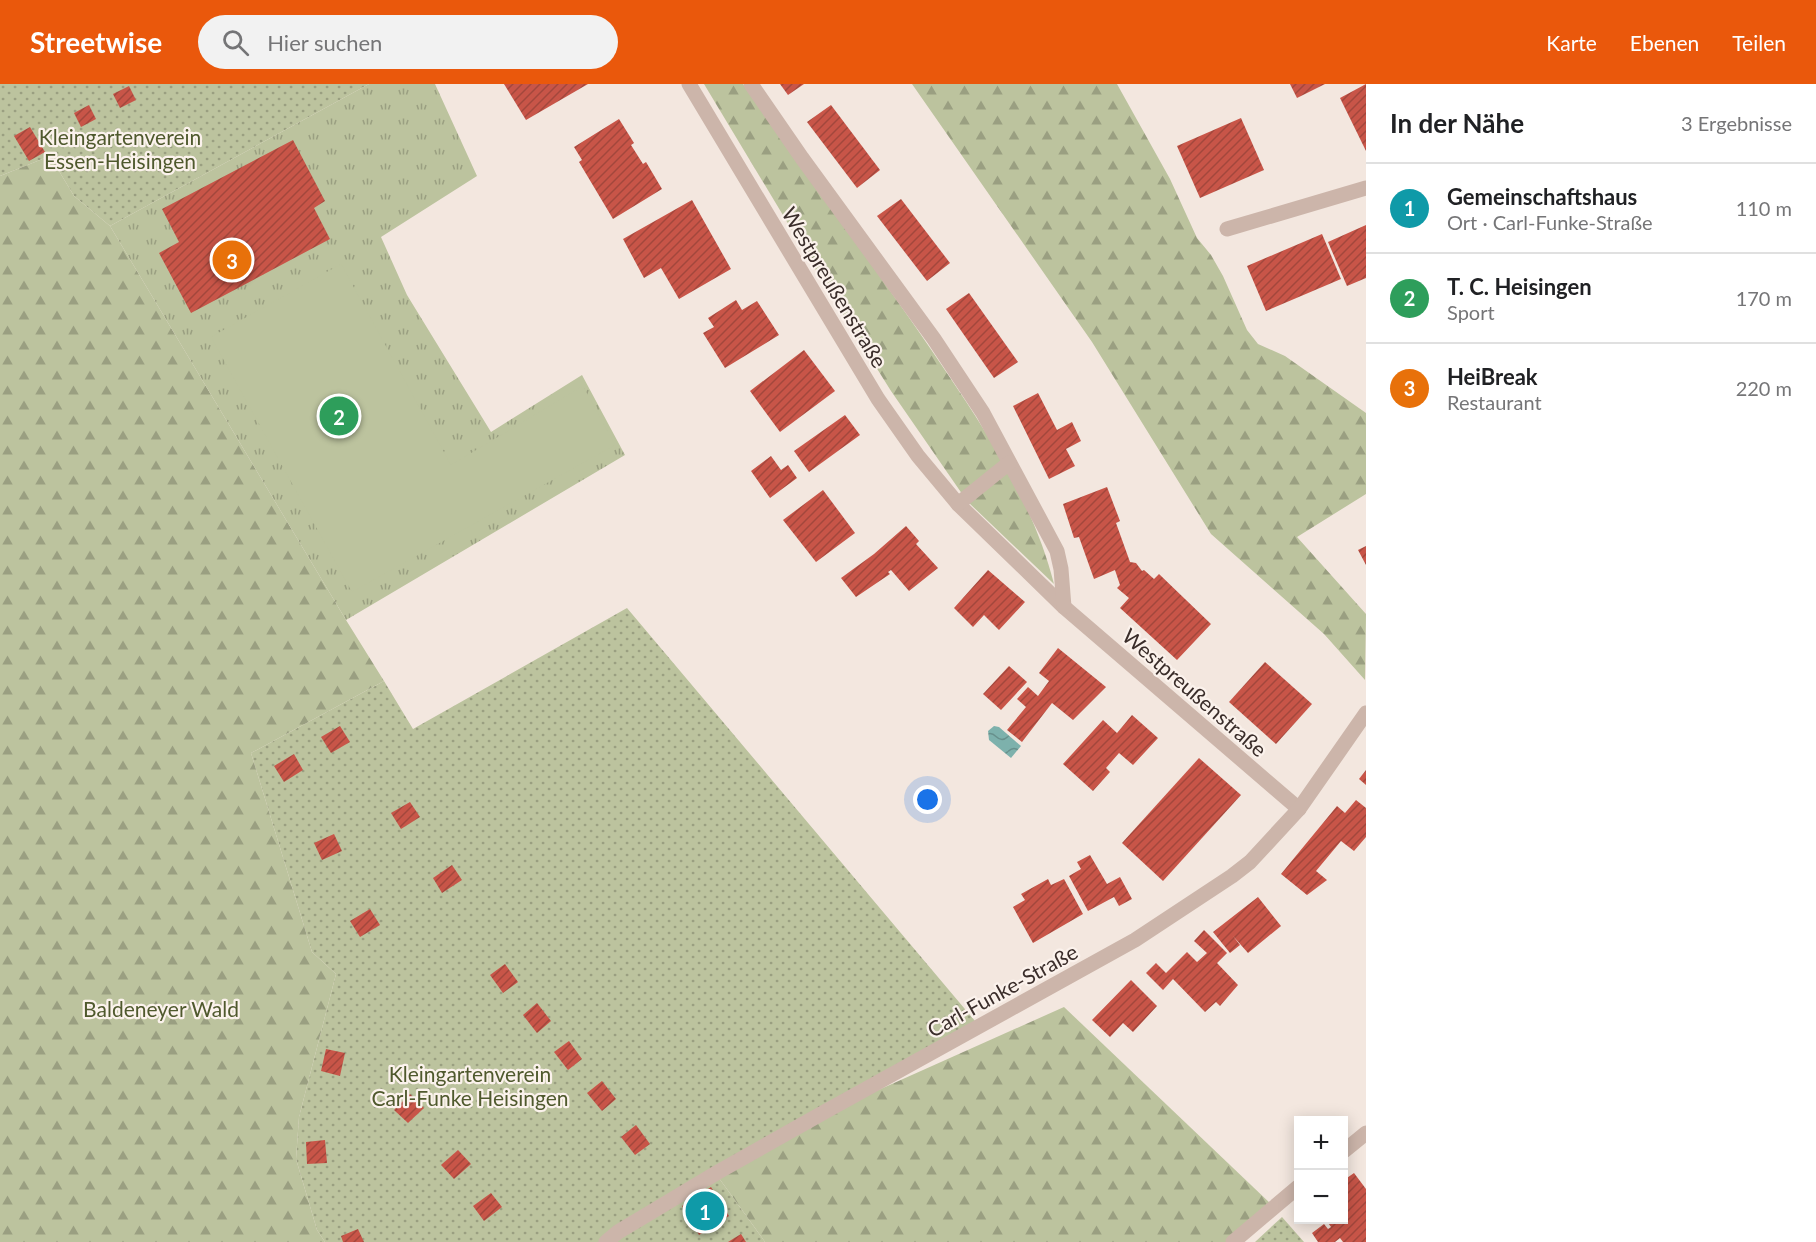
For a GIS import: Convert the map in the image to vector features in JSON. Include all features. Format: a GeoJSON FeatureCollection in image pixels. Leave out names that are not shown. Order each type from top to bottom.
{"type":"FeatureCollection","features":[{"type":"Feature","properties":{"kind":"street","name":"Westpreußenstraße"},"geometry":{"type":"LineString","coordinates":[[689,84],[878,399],[918,456],[958,504],[1064,608],[1299,809]]}},
{"type":"Feature","properties":{"kind":"street","name":"Westpreußenstraße"},"geometry":{"type":"LineString","coordinates":[[751,84],[934,339],[983,413],[1057,550],[1064,608]]}},
{"type":"Feature","properties":{"kind":"street"},"geometry":{"type":"LineString","coordinates":[[1227,229],[1366,188]]}},
{"type":"Feature","properties":{"kind":"street"},"geometry":{"type":"LineString","coordinates":[[958,504],[1009,463]]}},
{"type":"Feature","properties":{"kind":"street","name":"Carl-Funke-Straße"},"geometry":{"type":"LineString","coordinates":[[606,1242],[618,1232],[718,1172],[1135,940],[1232,876],[1250,862],[1299,809],[1366,713]]}},
{"type":"Feature","properties":{"kind":"street"},"geometry":{"type":"LineString","coordinates":[[1348,1148],[1366,1133]]}},
{"type":"Feature","properties":{"kind":"street"},"geometry":{"type":"LineString","coordinates":[[1233,1242],[1294,1191]]}},
{"type":"Feature","properties":{"kind":"green space","name":"Kleingartenverein Essen-Heisingen"},"geometry":{"type":"Polygon","coordinates":[[[0,84],[369,84],[110,226],[74,196],[50,156],[0,176],[0,84]]]}},
{"type":"Feature","properties":{"kind":"green space"},"geometry":{"type":"Polygon","coordinates":[[[369,84],[435,84],[477,176],[381,237],[407,295],[491,432],[582,375],[625,455],[346,620],[110,226],[369,84]]]}},
{"type":"Feature","properties":{"kind":"green space"},"geometry":{"type":"Polygon","coordinates":[[[704,84],[743,84],[907,315],[967,403],[1002,460],[1032,521],[1054,584],[967,501],[891,391],[704,84]]]}},
{"type":"Feature","properties":{"kind":"green space"},"geometry":{"type":"Polygon","coordinates":[[[912,84],[1117,84],[1170,179],[1197,238],[1211,255],[1223,276],[1247,330],[1258,344],[1285,356],[1366,413],[1366,494],[1297,537],[1366,614],[1365,680],[1324,634],[1211,534],[1092,342],[912,84]]]}},
{"type":"Feature","properties":{"kind":"green space","name":"Baldeneyer Wald"},"geometry":{"type":"Polygon","coordinates":[[[50,156],[74,196],[110,226],[384,681],[251,753],[312,952],[336,974],[299,1117],[296,1159],[317,1230],[325,1242],[0,1242],[0,176],[50,156]]]}},
{"type":"Feature","properties":{"kind":"green space"},"geometry":{"type":"Polygon","coordinates":[[[341,264],[451,465],[583,386],[615,445],[352,592],[211,337],[341,264]]]}},
{"type":"Feature","properties":{"kind":"green space","name":"Kleingartenverein Carl-Funke Heisingen"},"geometry":{"type":"Polygon","coordinates":[[[627,608],[975,1021],[716,1174],[765,1242],[325,1242],[317,1230],[296,1159],[299,1117],[336,974],[312,952],[251,753],[384,681],[413,729],[627,608]]]}},
{"type":"Feature","properties":{"kind":"green space"},"geometry":{"type":"Polygon","coordinates":[[[1064,1007],[1272,1205],[1228,1242],[765,1242],[716,1174],[827,1113],[1064,1007]]]}},
{"type":"Feature","properties":{"kind":"green space"},"geometry":{"type":"Polygon","coordinates":[[[1282,1217],[1304,1242],[1255,1242],[1282,1217]]]}},
{"type":"Feature","properties":{"kind":"water"},"geometry":{"type":"Polygon","coordinates":[[[994,726],[999,727],[1021,746],[1011,758],[989,740],[988,731],[994,726]]]}},
{"type":"Feature","properties":{"kind":"building"},"geometry":{"type":"Polygon","coordinates":[[[504,84],[588,84],[526,120],[504,84]]]}},
{"type":"Feature","properties":{"kind":"building"},"geometry":{"type":"Polygon","coordinates":[[[780,84],[804,84],[788,95],[780,84]]]}},
{"type":"Feature","properties":{"kind":"building"},"geometry":{"type":"Polygon","coordinates":[[[1290,84],[1325,84],[1297,98],[1290,84]]]}},
{"type":"Feature","properties":{"kind":"building"},"geometry":{"type":"Polygon","coordinates":[[[1366,84],[1366,151],[1340,98],[1366,84]]]}},
{"type":"Feature","properties":{"kind":"building"},"geometry":{"type":"Polygon","coordinates":[[[129,86],[136,100],[120,108],[113,94],[129,86]]]}},
{"type":"Feature","properties":{"kind":"building"},"geometry":{"type":"Polygon","coordinates":[[[89,105],[96,119],[81,127],[74,113],[89,105]]]}},
{"type":"Feature","properties":{"kind":"building"},"geometry":{"type":"Polygon","coordinates":[[[831,105],[880,170],[857,188],[807,122],[831,105]]]}},
{"type":"Feature","properties":{"kind":"building"},"geometry":{"type":"Polygon","coordinates":[[[1241,118],[1264,170],[1200,198],[1177,146],[1241,118]]]}},
{"type":"Feature","properties":{"kind":"building"},"geometry":{"type":"Polygon","coordinates":[[[619,119],[634,143],[631,145],[643,164],[646,162],[662,189],[613,219],[579,162],[582,160],[574,147],[619,119]]]}},
{"type":"Feature","properties":{"kind":"building"},"geometry":{"type":"Polygon","coordinates":[[[30,127],[45,152],[29,161],[14,136],[30,127]]]}},
{"type":"Feature","properties":{"kind":"building"},"geometry":{"type":"Polygon","coordinates":[[[293,140],[325,201],[314,208],[330,239],[191,313],[159,253],[179,242],[162,209],[293,140]]]}},
{"type":"Feature","properties":{"kind":"building"},"geometry":{"type":"Polygon","coordinates":[[[901,199],[950,263],[927,281],[877,216],[901,199]]]}},
{"type":"Feature","properties":{"kind":"building"},"geometry":{"type":"Polygon","coordinates":[[[692,200],[731,269],[679,299],[661,268],[644,278],[623,239],[692,200]]]}},
{"type":"Feature","properties":{"kind":"building"},"geometry":{"type":"Polygon","coordinates":[[[1366,225],[1366,278],[1347,286],[1328,242],[1366,225]]]}},
{"type":"Feature","properties":{"kind":"building"},"geometry":{"type":"Polygon","coordinates":[[[1322,234],[1341,279],[1266,311],[1247,266],[1322,234]]]}},
{"type":"Feature","properties":{"kind":"building"},"geometry":{"type":"Polygon","coordinates":[[[969,293],[1018,362],[994,378],[946,309],[969,293]]]}},
{"type":"Feature","properties":{"kind":"building"},"geometry":{"type":"Polygon","coordinates":[[[736,300],[742,310],[757,301],[779,335],[725,368],[703,333],[714,327],[708,318],[736,300]]]}},
{"type":"Feature","properties":{"kind":"building"},"geometry":{"type":"Polygon","coordinates":[[[804,350],[835,391],[780,432],[750,391],[804,350]]]}},
{"type":"Feature","properties":{"kind":"building"},"geometry":{"type":"Polygon","coordinates":[[[1038,393],[1057,430],[1072,422],[1081,441],[1066,449],[1075,466],[1049,479],[1013,406],[1038,393]]]}},
{"type":"Feature","properties":{"kind":"building"},"geometry":{"type":"Polygon","coordinates":[[[845,415],[860,435],[809,472],[794,451],[845,415]]]}},
{"type":"Feature","properties":{"kind":"building"},"geometry":{"type":"Polygon","coordinates":[[[771,456],[781,470],[788,465],[797,478],[770,498],[751,471],[771,456]]]}},
{"type":"Feature","properties":{"kind":"building"},"geometry":{"type":"Polygon","coordinates":[[[1107,487],[1120,521],[1116,523],[1130,562],[1136,563],[1142,571],[1144,570],[1154,579],[1159,574],[1211,624],[1177,660],[1120,608],[1129,598],[1117,588],[1120,585],[1115,570],[1094,579],[1079,537],[1074,538],[1063,504],[1107,487]]]}},
{"type":"Feature","properties":{"kind":"building"},"geometry":{"type":"Polygon","coordinates":[[[823,490],[855,533],[816,562],[783,520],[823,490]]]}},
{"type":"Feature","properties":{"kind":"building"},"geometry":{"type":"Polygon","coordinates":[[[906,526],[919,541],[916,544],[938,568],[909,591],[891,570],[888,572],[890,574],[856,597],[841,578],[874,554],[906,526]]]}},
{"type":"Feature","properties":{"kind":"building"},"geometry":{"type":"Polygon","coordinates":[[[1366,546],[1366,565],[1358,550],[1366,546]]]}},
{"type":"Feature","properties":{"kind":"building"},"geometry":{"type":"Polygon","coordinates":[[[988,570],[1025,602],[999,630],[984,615],[973,627],[954,608],[988,570]]]}},
{"type":"Feature","properties":{"kind":"building"},"geometry":{"type":"Polygon","coordinates":[[[1058,648],[1106,687],[1073,720],[1052,703],[1022,742],[1007,730],[1026,707],[1017,699],[1028,687],[1038,696],[1049,681],[1039,673],[1058,648]]]}},
{"type":"Feature","properties":{"kind":"building"},"geometry":{"type":"Polygon","coordinates":[[[1265,662],[1312,704],[1276,744],[1229,702],[1265,662]]]}},
{"type":"Feature","properties":{"kind":"building"},"geometry":{"type":"Polygon","coordinates":[[[1009,666],[1027,682],[1001,710],[983,694],[1009,666]]]}},
{"type":"Feature","properties":{"kind":"building"},"geometry":{"type":"Polygon","coordinates":[[[1132,715],[1158,738],[1133,765],[1119,753],[1106,768],[1110,772],[1093,791],[1063,764],[1103,720],[1117,733],[1132,715]]]}},
{"type":"Feature","properties":{"kind":"building"},"geometry":{"type":"Polygon","coordinates":[[[340,726],[350,742],[331,753],[321,737],[340,726]]]}},
{"type":"Feature","properties":{"kind":"building"},"geometry":{"type":"Polygon","coordinates":[[[294,754],[303,770],[284,782],[274,766],[294,754]]]}},
{"type":"Feature","properties":{"kind":"building"},"geometry":{"type":"Polygon","coordinates":[[[1199,758],[1241,795],[1163,881],[1122,843],[1199,758]]]}},
{"type":"Feature","properties":{"kind":"building"},"geometry":{"type":"Polygon","coordinates":[[[1366,770],[1366,785],[1359,779],[1366,770]]]}},
{"type":"Feature","properties":{"kind":"building"},"geometry":{"type":"Polygon","coordinates":[[[1356,800],[1366,808],[1366,837],[1354,851],[1341,841],[1316,871],[1327,880],[1307,895],[1281,874],[1337,806],[1345,813],[1356,800]]]}},
{"type":"Feature","properties":{"kind":"building"},"geometry":{"type":"Polygon","coordinates":[[[410,802],[420,817],[401,829],[391,813],[410,802]]]}},
{"type":"Feature","properties":{"kind":"building"},"geometry":{"type":"Polygon","coordinates":[[[334,834],[342,851],[322,860],[314,843],[334,834]]]}},
{"type":"Feature","properties":{"kind":"building"},"geometry":{"type":"Polygon","coordinates":[[[1090,855],[1107,884],[1120,877],[1132,899],[1119,906],[1114,897],[1088,911],[1069,876],[1081,869],[1077,862],[1090,855]]]}},
{"type":"Feature","properties":{"kind":"building"},"geometry":{"type":"Polygon","coordinates":[[[452,865],[462,880],[442,893],[433,878],[452,865]]]}},
{"type":"Feature","properties":{"kind":"building"},"geometry":{"type":"Polygon","coordinates":[[[1048,879],[1051,885],[1064,879],[1083,914],[1033,943],[1013,907],[1025,900],[1021,894],[1048,879]]]}},
{"type":"Feature","properties":{"kind":"building"},"geometry":{"type":"Polygon","coordinates":[[[1258,897],[1281,926],[1248,953],[1233,936],[1240,945],[1230,953],[1213,932],[1258,897]]]}},
{"type":"Feature","properties":{"kind":"building"},"geometry":{"type":"Polygon","coordinates":[[[370,909],[380,925],[360,937],[350,921],[370,909]]]}},
{"type":"Feature","properties":{"kind":"building"},"geometry":{"type":"Polygon","coordinates":[[[1204,930],[1227,953],[1217,963],[1238,985],[1220,1006],[1216,1002],[1205,1012],[1173,979],[1163,990],[1146,973],[1156,963],[1166,973],[1187,952],[1197,962],[1207,953],[1194,941],[1204,930]]]}},
{"type":"Feature","properties":{"kind":"building"},"geometry":{"type":"Polygon","coordinates":[[[505,964],[518,982],[503,993],[490,975],[505,964]]]}},
{"type":"Feature","properties":{"kind":"building"},"geometry":{"type":"Polygon","coordinates":[[[1131,980],[1157,1006],[1133,1032],[1123,1023],[1110,1037],[1092,1020],[1131,980]]]}},
{"type":"Feature","properties":{"kind":"building"},"geometry":{"type":"Polygon","coordinates":[[[537,1003],[551,1021],[537,1033],[523,1015],[537,1003]]]}},
{"type":"Feature","properties":{"kind":"building"},"geometry":{"type":"Polygon","coordinates":[[[569,1041],[582,1059],[568,1070],[554,1052],[569,1041]]]}},
{"type":"Feature","properties":{"kind":"building"},"geometry":{"type":"Polygon","coordinates":[[[326,1049],[345,1053],[340,1076],[321,1071],[326,1049]]]}},
{"type":"Feature","properties":{"kind":"building"},"geometry":{"type":"Polygon","coordinates":[[[602,1081],[616,1099],[602,1111],[587,1093],[602,1081]]]}},
{"type":"Feature","properties":{"kind":"building"},"geometry":{"type":"Polygon","coordinates":[[[410,1094],[424,1108],[408,1123],[394,1110],[410,1094]]]}},
{"type":"Feature","properties":{"kind":"building"},"geometry":{"type":"Polygon","coordinates":[[[636,1125],[650,1144],[635,1155],[621,1137],[636,1125]]]}},
{"type":"Feature","properties":{"kind":"building"},"geometry":{"type":"Polygon","coordinates":[[[325,1140],[327,1163],[307,1164],[306,1142],[325,1140]]]}},
{"type":"Feature","properties":{"kind":"building"},"geometry":{"type":"Polygon","coordinates":[[[458,1150],[471,1164],[454,1179],[441,1165],[458,1150]]]}},
{"type":"Feature","properties":{"kind":"building"},"geometry":{"type":"Polygon","coordinates":[[[1354,1173],[1366,1189],[1366,1242],[1343,1242],[1340,1238],[1335,1242],[1318,1242],[1312,1233],[1324,1224],[1328,1229],[1331,1227],[1329,1224],[1348,1224],[1348,1177],[1354,1173]]]}},
{"type":"Feature","properties":{"kind":"building"},"geometry":{"type":"Polygon","coordinates":[[[711,1187],[729,1216],[699,1235],[682,1206],[711,1187]]]}},
{"type":"Feature","properties":{"kind":"building"},"geometry":{"type":"Polygon","coordinates":[[[491,1193],[502,1207],[484,1221],[473,1206],[491,1193]]]}},
{"type":"Feature","properties":{"kind":"building"},"geometry":{"type":"Polygon","coordinates":[[[358,1229],[364,1242],[343,1242],[341,1236],[358,1229]]]}},
{"type":"Feature","properties":{"kind":"building"},"geometry":{"type":"Polygon","coordinates":[[[741,1234],[746,1242],[728,1242],[741,1234]]]}},
{"type":"Feature","properties":{"kind":"place","name":"HeiBreak"},"geometry":{"type":"Point","coordinates":[232,260]}},
{"type":"Feature","properties":{"kind":"place","name":"T. C. Heisingen"},"geometry":{"type":"Point","coordinates":[339,416]}},
{"type":"Feature","properties":{"kind":"place","name":"Gemeinschaftshaus"},"geometry":{"type":"Point","coordinates":[705,1211]}}]}
